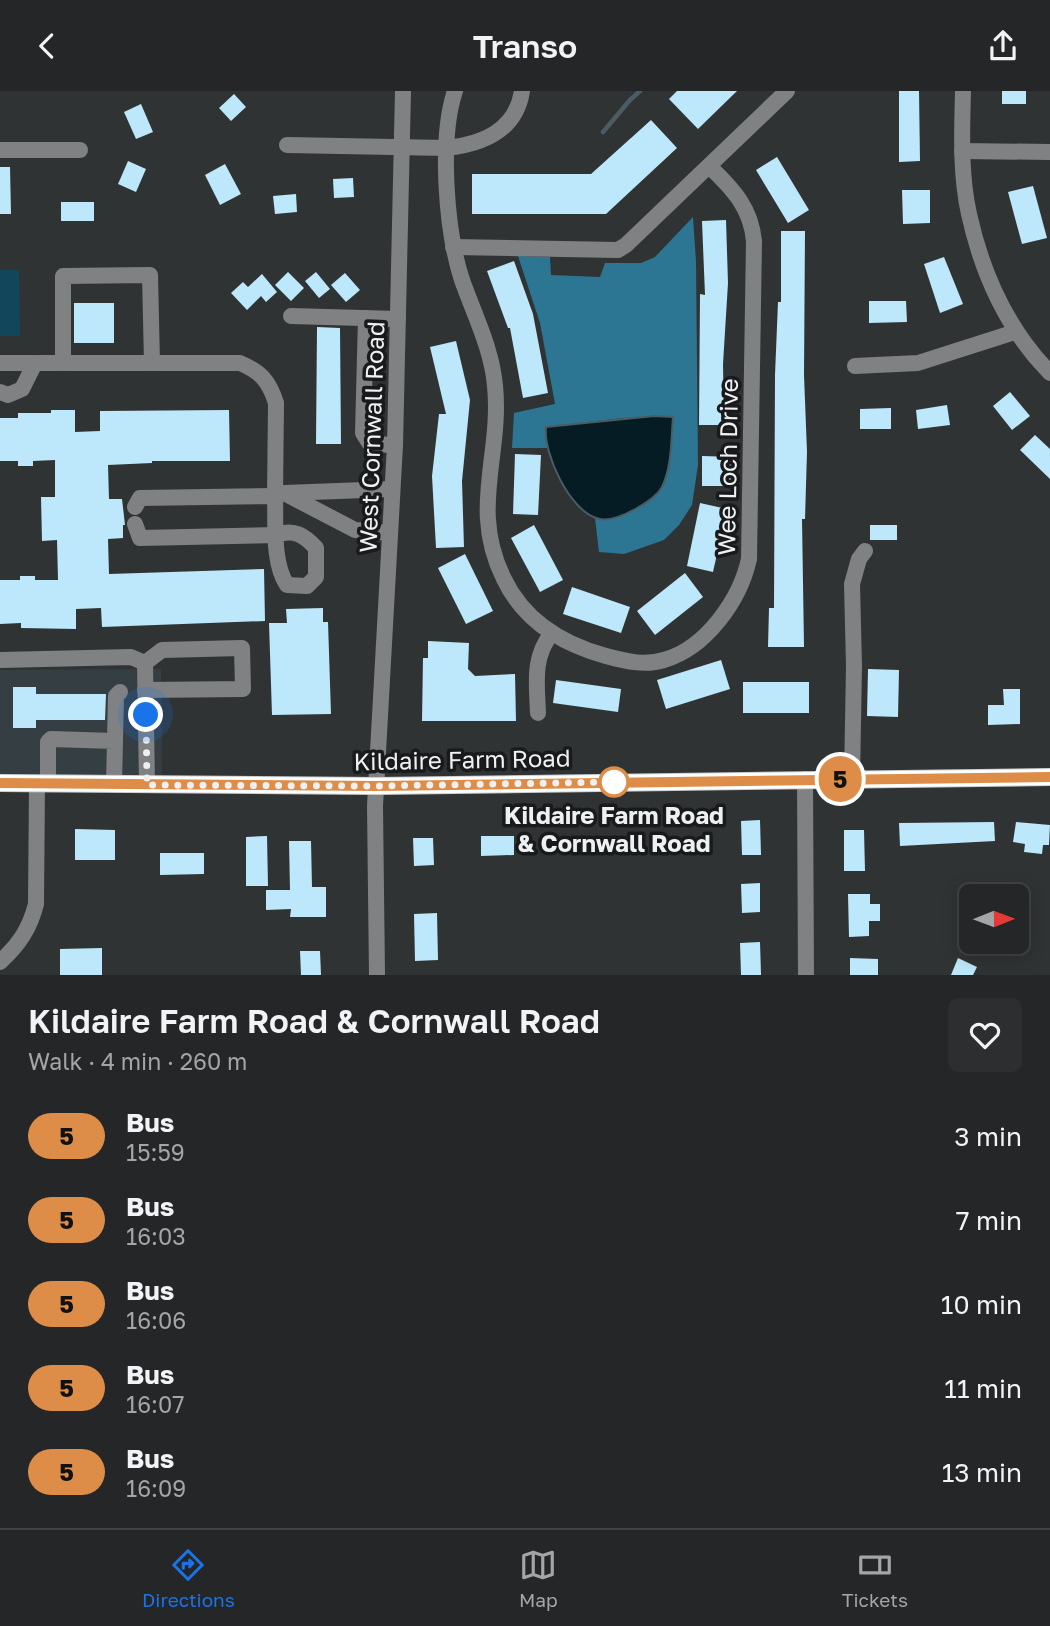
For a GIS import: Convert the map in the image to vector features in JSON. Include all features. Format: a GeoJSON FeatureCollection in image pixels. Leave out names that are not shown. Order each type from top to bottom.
{"type":"FeatureCollection","features":[{"type":"Feature","properties":{"kind":"main road","name":"Kildaire Farm Road"},"geometry":{"type":"LineString","coordinates":[[0,783],[377,786],[1050,776]]}},
{"type":"Feature","properties":{"kind":"street","name":"West Cornwall Road"},"geometry":{"type":"LineString","coordinates":[[377,975],[375,806],[395,445],[403,91]]}},
{"type":"Feature","properties":{"kind":"street","name":"Wee Loch Drive"},"geometry":{"type":"LineString","coordinates":[[455,91],[450,107],[447,148],[449,211],[453,247],[495,381],[496,415],[486,498],[495,561],[513,594],[530,616],[552,633],[585,650],[620,660],[664,660],[699,641],[735,595],[747,572],[750,539],[754,241],[750,218],[739,196],[710,167]]}},
{"type":"Feature","properties":{"kind":"street"},"geometry":{"type":"LineString","coordinates":[[287,145],[447,148],[471,145],[494,135],[514,115],[522,91]]}},
{"type":"Feature","properties":{"kind":"street"},"geometry":{"type":"LineString","coordinates":[[453,247],[618,250],[710,167],[787,91]]}},
{"type":"Feature","properties":{"kind":"street"},"geometry":{"type":"LineString","coordinates":[[963,91],[962,151],[968,212],[979,251],[992,286],[1015,332],[1050,373]]}},
{"type":"Feature","properties":{"kind":"street"},"geometry":{"type":"LineString","coordinates":[[0,151],[80,151]]}},
{"type":"Feature","properties":{"kind":"street"},"geometry":{"type":"LineString","coordinates":[[962,151],[1050,152]]}},
{"type":"Feature","properties":{"kind":"street"},"geometry":{"type":"LineString","coordinates":[[63,363],[63,277],[150,275],[152,363]]}},
{"type":"Feature","properties":{"kind":"street"},"geometry":{"type":"LineString","coordinates":[[291,316],[398,319]]}},
{"type":"Feature","properties":{"kind":"street"},"geometry":{"type":"LineString","coordinates":[[366,318],[363,433],[370,444],[395,445]]}},
{"type":"Feature","properties":{"kind":"street"},"geometry":{"type":"LineString","coordinates":[[855,366],[918,363],[1015,332]]}},
{"type":"Feature","properties":{"kind":"street"},"geometry":{"type":"LineString","coordinates":[[0,363],[240,363],[263,375],[276,403],[279,495],[277,535],[140,538],[135,524]]}},
{"type":"Feature","properties":{"kind":"street"},"geometry":{"type":"LineString","coordinates":[[0,392],[8,395],[23,389],[35,363]]}},
{"type":"Feature","properties":{"kind":"street"},"geometry":{"type":"LineString","coordinates":[[135,507],[140,498],[392,489]]}},
{"type":"Feature","properties":{"kind":"street"},"geometry":{"type":"LineString","coordinates":[[279,495],[355,530],[390,533]]}},
{"type":"Feature","properties":{"kind":"street"},"geometry":{"type":"LineString","coordinates":[[852,779],[852,584],[859,559],[865,551]]}},
{"type":"Feature","properties":{"kind":"street"},"geometry":{"type":"LineString","coordinates":[[538,713],[538,661],[541,647],[552,633]]}},
{"type":"Feature","properties":{"kind":"street"},"geometry":{"type":"LineString","coordinates":[[145,663],[162,650],[243,649],[243,689],[145,689]]}},
{"type":"Feature","properties":{"kind":"street"},"geometry":{"type":"LineString","coordinates":[[0,660],[131,657],[145,663]]}},
{"type":"Feature","properties":{"kind":"street"},"geometry":{"type":"LineString","coordinates":[[145,663],[147,785]]}},
{"type":"Feature","properties":{"kind":"street"},"geometry":{"type":"LineString","coordinates":[[114,784],[118,694]]}},
{"type":"Feature","properties":{"kind":"street"},"geometry":{"type":"LineString","coordinates":[[0,962],[15,949],[24,935],[36,904],[48,742],[51,739],[115,741]]}},
{"type":"Feature","properties":{"kind":"street"},"geometry":{"type":"LineString","coordinates":[[806,779],[806,975]]}},
{"type":"Feature","properties":{"kind":"shaded area"},"geometry":{"type":"Polygon","coordinates":[[[693,217],[698,465],[692,505],[679,525],[664,540],[624,554],[599,552],[595,518],[605,519],[673,417],[623,418],[547,427],[547,448],[512,448],[514,413],[555,404],[540,323],[518,256],[550,257],[551,275],[600,277],[605,263],[641,263],[655,257],[693,217]]]}},
{"type":"Feature","properties":{"kind":"shaded area"},"geometry":{"type":"Polygon","coordinates":[[[0,270],[19,270],[20,336],[0,336],[0,270]]]}},
{"type":"Feature","properties":{"kind":"shaded area"},"geometry":{"type":"Polygon","coordinates":[[[654,416],[673,417],[669,462],[660,490],[644,504],[617,517],[601,519],[586,513],[576,504],[553,465],[546,427],[654,416]]]}},
{"type":"Feature","properties":{"kind":"shaded area"},"geometry":{"type":"Polygon","coordinates":[[[161,669],[162,785],[0,783],[0,670],[161,669]]]}},
{"type":"Feature","properties":{"kind":"building"},"geometry":{"type":"Polygon","coordinates":[[[677,91],[737,91],[698,129],[669,99],[677,91]]]}},
{"type":"Feature","properties":{"kind":"building"},"geometry":{"type":"Polygon","coordinates":[[[899,91],[919,91],[920,161],[899,162],[899,91]]]}},
{"type":"Feature","properties":{"kind":"building"},"geometry":{"type":"Polygon","coordinates":[[[1002,91],[1026,91],[1026,104],[1002,104],[1002,91]]]}},
{"type":"Feature","properties":{"kind":"building"},"geometry":{"type":"Polygon","coordinates":[[[234,94],[246,107],[231,121],[219,108],[234,94]]]}},
{"type":"Feature","properties":{"kind":"building"},"geometry":{"type":"Polygon","coordinates":[[[141,104],[153,132],[136,139],[124,112],[141,104]]]}},
{"type":"Feature","properties":{"kind":"building"},"geometry":{"type":"Polygon","coordinates":[[[651,120],[677,148],[606,214],[472,214],[472,174],[591,174],[651,120]]]}},
{"type":"Feature","properties":{"kind":"building"},"geometry":{"type":"Polygon","coordinates":[[[777,157],[809,210],[788,223],[756,170],[777,157]]]}},
{"type":"Feature","properties":{"kind":"building"},"geometry":{"type":"Polygon","coordinates":[[[128,161],[146,169],[136,192],[118,184],[128,161]]]}},
{"type":"Feature","properties":{"kind":"building"},"geometry":{"type":"Polygon","coordinates":[[[225,164],[241,194],[220,205],[205,175],[225,164]]]}},
{"type":"Feature","properties":{"kind":"building"},"geometry":{"type":"Polygon","coordinates":[[[0,167],[10,167],[11,214],[0,214],[0,167]]]}},
{"type":"Feature","properties":{"kind":"building"},"geometry":{"type":"Polygon","coordinates":[[[353,178],[354,197],[334,198],[333,179],[353,178]]]}},
{"type":"Feature","properties":{"kind":"building"},"geometry":{"type":"Polygon","coordinates":[[[1033,186],[1047,238],[1022,244],[1008,192],[1033,186]]]}},
{"type":"Feature","properties":{"kind":"building"},"geometry":{"type":"Polygon","coordinates":[[[902,190],[930,190],[930,223],[903,224],[902,190]]]}},
{"type":"Feature","properties":{"kind":"building"},"geometry":{"type":"Polygon","coordinates":[[[296,194],[297,212],[275,214],[273,196],[296,194]]]}},
{"type":"Feature","properties":{"kind":"building"},"geometry":{"type":"Polygon","coordinates":[[[61,202],[94,202],[94,221],[61,221],[61,202]]]}},
{"type":"Feature","properties":{"kind":"building"},"geometry":{"type":"Polygon","coordinates":[[[726,220],[728,283],[723,364],[724,425],[699,425],[700,294],[705,295],[702,221],[726,220]]]}},
{"type":"Feature","properties":{"kind":"building"},"geometry":{"type":"Polygon","coordinates":[[[781,231],[805,231],[804,375],[807,452],[805,519],[802,519],[804,647],[768,647],[769,608],[774,608],[775,375],[778,302],[781,302],[781,231]]]}},
{"type":"Feature","properties":{"kind":"building"},"geometry":{"type":"Polygon","coordinates":[[[944,257],[963,304],[940,313],[924,264],[944,257]]]}},
{"type":"Feature","properties":{"kind":"building"},"geometry":{"type":"Polygon","coordinates":[[[514,261],[533,314],[548,393],[523,398],[510,328],[487,271],[514,261]]]}},
{"type":"Feature","properties":{"kind":"building"},"geometry":{"type":"Polygon","coordinates":[[[288,272],[304,288],[291,301],[275,285],[288,272]]]}},
{"type":"Feature","properties":{"kind":"building"},"geometry":{"type":"Polygon","coordinates":[[[316,272],[330,289],[319,298],[305,281],[316,272]]]}},
{"type":"Feature","properties":{"kind":"building"},"geometry":{"type":"Polygon","coordinates":[[[345,273],[360,290],[346,302],[331,285],[345,273]]]}},
{"type":"Feature","properties":{"kind":"building"},"geometry":{"type":"Polygon","coordinates":[[[262,274],[277,292],[266,302],[261,296],[247,310],[231,293],[243,282],[248,287],[262,274]]]}},
{"type":"Feature","properties":{"kind":"building"},"geometry":{"type":"Polygon","coordinates":[[[869,301],[906,301],[907,322],[869,323],[869,301]]]}},
{"type":"Feature","properties":{"kind":"building"},"geometry":{"type":"Polygon","coordinates":[[[74,303],[114,303],[114,343],[74,343],[74,303]]]}},
{"type":"Feature","properties":{"kind":"building"},"geometry":{"type":"Polygon","coordinates":[[[317,327],[340,328],[341,444],[316,444],[317,327]]]}},
{"type":"Feature","properties":{"kind":"building"},"geometry":{"type":"Polygon","coordinates":[[[456,341],[470,400],[462,481],[464,547],[436,548],[432,476],[439,414],[446,414],[430,347],[456,341]]]}},
{"type":"Feature","properties":{"kind":"building"},"geometry":{"type":"Polygon","coordinates":[[[1010,392],[1030,416],[1012,430],[993,406],[1010,392]]]}},
{"type":"Feature","properties":{"kind":"building"},"geometry":{"type":"Polygon","coordinates":[[[947,405],[950,425],[918,429],[916,410],[947,405]]]}},
{"type":"Feature","properties":{"kind":"building"},"geometry":{"type":"Polygon","coordinates":[[[891,408],[891,429],[860,429],[860,409],[891,408]]]}},
{"type":"Feature","properties":{"kind":"building"},"geometry":{"type":"Polygon","coordinates":[[[51,410],[75,410],[75,432],[100,431],[100,411],[229,410],[230,461],[152,461],[108,465],[109,499],[122,499],[125,525],[123,538],[108,539],[109,574],[264,569],[265,621],[102,627],[101,608],[76,609],[76,629],[21,628],[21,623],[0,624],[0,580],[20,580],[20,576],[35,576],[35,580],[58,580],[57,540],[42,541],[41,497],[55,497],[55,460],[33,461],[33,466],[18,466],[18,461],[0,461],[0,418],[18,418],[18,413],[51,413],[51,410]]]}},
{"type":"Feature","properties":{"kind":"building"},"geometry":{"type":"Polygon","coordinates":[[[1035,435],[1050,449],[1050,479],[1020,450],[1035,435]]]}},
{"type":"Feature","properties":{"kind":"building"},"geometry":{"type":"Polygon","coordinates":[[[515,454],[541,455],[538,515],[513,514],[515,454]]]}},
{"type":"Feature","properties":{"kind":"building"},"geometry":{"type":"Polygon","coordinates":[[[702,456],[735,457],[735,486],[702,486],[702,456]]]}},
{"type":"Feature","properties":{"kind":"building"},"geometry":{"type":"Polygon","coordinates":[[[700,503],[727,509],[713,572],[687,566],[700,503]]]}},
{"type":"Feature","properties":{"kind":"building"},"geometry":{"type":"Polygon","coordinates":[[[534,525],[563,580],[540,592],[511,538],[534,525]]]}},
{"type":"Feature","properties":{"kind":"building"},"geometry":{"type":"Polygon","coordinates":[[[870,525],[897,525],[897,540],[870,540],[870,525]]]}},
{"type":"Feature","properties":{"kind":"building"},"geometry":{"type":"Polygon","coordinates":[[[465,554],[493,611],[466,624],[438,568],[465,554]]]}},
{"type":"Feature","properties":{"kind":"building"},"geometry":{"type":"Polygon","coordinates":[[[685,573],[703,597],[655,635],[637,611],[685,573]]]}},
{"type":"Feature","properties":{"kind":"building"},"geometry":{"type":"Polygon","coordinates":[[[572,587],[630,607],[621,633],[563,614],[572,587]]]}},
{"type":"Feature","properties":{"kind":"building"},"geometry":{"type":"Polygon","coordinates":[[[323,608],[323,622],[328,622],[331,714],[272,715],[269,623],[287,623],[286,609],[323,608]]]}},
{"type":"Feature","properties":{"kind":"building"},"geometry":{"type":"Polygon","coordinates":[[[428,641],[469,643],[468,669],[475,676],[515,674],[516,721],[422,721],[423,658],[428,658],[428,641]]]}},
{"type":"Feature","properties":{"kind":"building"},"geometry":{"type":"Polygon","coordinates":[[[721,660],[730,689],[666,709],[657,680],[721,660]]]}},
{"type":"Feature","properties":{"kind":"building"},"geometry":{"type":"Polygon","coordinates":[[[868,669],[899,670],[898,717],[867,716],[868,669]]]}},
{"type":"Feature","properties":{"kind":"building"},"geometry":{"type":"Polygon","coordinates":[[[556,680],[621,689],[618,712],[553,703],[556,680]]]}},
{"type":"Feature","properties":{"kind":"building"},"geometry":{"type":"Polygon","coordinates":[[[743,682],[809,682],[809,713],[743,713],[743,682]]]}},
{"type":"Feature","properties":{"kind":"building"},"geometry":{"type":"Polygon","coordinates":[[[13,687],[36,687],[36,694],[106,694],[105,720],[36,720],[36,728],[13,728],[13,687]]]}},
{"type":"Feature","properties":{"kind":"building"},"geometry":{"type":"Polygon","coordinates":[[[1003,689],[1020,689],[1020,724],[988,725],[988,705],[1004,705],[1003,689]]]}},
{"type":"Feature","properties":{"kind":"building"},"geometry":{"type":"Polygon","coordinates":[[[760,820],[761,855],[742,855],[741,821],[760,820]]]}},
{"type":"Feature","properties":{"kind":"building"},"geometry":{"type":"Polygon","coordinates":[[[994,822],[995,841],[900,846],[899,823],[994,822]]]}},
{"type":"Feature","properties":{"kind":"building"},"geometry":{"type":"Polygon","coordinates":[[[1016,822],[1050,825],[1049,845],[1043,845],[1042,854],[1024,852],[1025,844],[1013,842],[1016,822]]]}},
{"type":"Feature","properties":{"kind":"building"},"geometry":{"type":"Polygon","coordinates":[[[75,829],[115,830],[115,860],[75,860],[75,829]]]}},
{"type":"Feature","properties":{"kind":"building"},"geometry":{"type":"Polygon","coordinates":[[[844,830],[864,830],[865,871],[844,871],[844,830]]]}},
{"type":"Feature","properties":{"kind":"building"},"geometry":{"type":"Polygon","coordinates":[[[267,836],[268,886],[246,886],[246,837],[267,836]]]}},
{"type":"Feature","properties":{"kind":"building"},"geometry":{"type":"Polygon","coordinates":[[[481,836],[514,836],[514,855],[481,856],[481,836]]]}},
{"type":"Feature","properties":{"kind":"building"},"geometry":{"type":"Polygon","coordinates":[[[413,838],[433,838],[434,865],[414,866],[413,838]]]}},
{"type":"Feature","properties":{"kind":"building"},"geometry":{"type":"Polygon","coordinates":[[[289,841],[311,841],[312,887],[326,887],[326,917],[290,917],[291,909],[266,910],[266,890],[290,890],[289,841]]]}},
{"type":"Feature","properties":{"kind":"building"},"geometry":{"type":"Polygon","coordinates":[[[160,853],[204,853],[204,874],[160,875],[160,853]]]}},
{"type":"Feature","properties":{"kind":"building"},"geometry":{"type":"Polygon","coordinates":[[[760,883],[760,912],[742,913],[741,884],[760,883]]]}},
{"type":"Feature","properties":{"kind":"building"},"geometry":{"type":"Polygon","coordinates":[[[848,894],[870,894],[870,904],[880,904],[880,921],[869,921],[869,936],[849,937],[848,894]]]}},
{"type":"Feature","properties":{"kind":"building"},"geometry":{"type":"Polygon","coordinates":[[[1029,906],[1031,931],[1029,931],[1029,906]]]}},
{"type":"Feature","properties":{"kind":"building"},"geometry":{"type":"Polygon","coordinates":[[[437,913],[438,960],[415,961],[414,914],[437,913]]]}},
{"type":"Feature","properties":{"kind":"building"},"geometry":{"type":"Polygon","coordinates":[[[760,942],[761,975],[741,975],[740,943],[760,942]]]}},
{"type":"Feature","properties":{"kind":"building"},"geometry":{"type":"Polygon","coordinates":[[[102,948],[102,975],[60,975],[60,949],[102,948]]]}},
{"type":"Feature","properties":{"kind":"building"},"geometry":{"type":"Polygon","coordinates":[[[300,951],[320,951],[321,975],[301,975],[300,951]]]}},
{"type":"Feature","properties":{"kind":"building"},"geometry":{"type":"Polygon","coordinates":[[[850,958],[878,959],[878,975],[850,975],[850,958]]]}},
{"type":"Feature","properties":{"kind":"building"},"geometry":{"type":"Polygon","coordinates":[[[958,958],[977,967],[973,975],[951,975],[958,958]]]}},
{"type":"Feature","properties":{"kind":"waterway"},"geometry":{"type":"LineString","coordinates":[[603,132],[640,91]]}},
{"type":"Feature","properties":{"kind":"bus line","name":"5"},"geometry":{"type":"LineString","coordinates":[[0,783],[377,786],[1050,777]]}},
{"type":"Feature","properties":{"kind":"place","name":"Kildaire Farm Road & Cornwall Road"},"geometry":{"type":"Point","coordinates":[614,782]}},
{"type":"Feature","properties":{"kind":"route"},"geometry":{"type":"LineString","coordinates":[[146,715],[147,785],[377,786],[614,782]]}}]}
